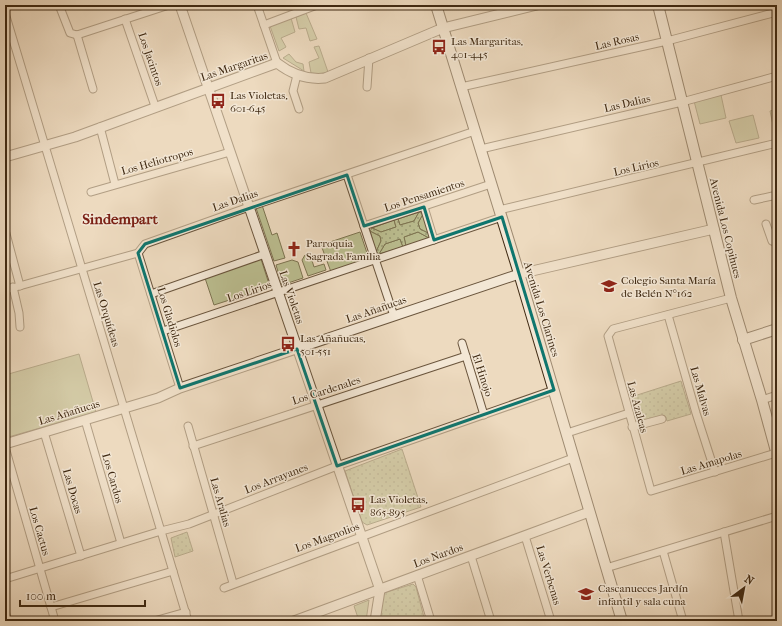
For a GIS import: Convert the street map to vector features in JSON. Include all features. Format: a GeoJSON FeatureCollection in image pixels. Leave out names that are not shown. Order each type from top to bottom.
{"type":"FeatureCollection","features":[{"type":"Feature","properties":{"kind":"main road","name":"Avenida Los Clarines"},"geometry":{"type":"LineString","coordinates":[[436,5],[501,214],[622,621]]}},
{"type":"Feature","properties":{"kind":"main road","name":"Avenida Los Copihues"},"geometry":{"type":"LineString","coordinates":[[658,5],[731,298],[777,454]]}},
{"type":"Feature","properties":{"kind":"main road"},"geometry":{"type":"LineString","coordinates":[[743,340],[777,329]]}},
{"type":"Feature","properties":{"kind":"street"},"geometry":{"type":"LineString","coordinates":[[59,5],[70,33],[77,35],[169,5]]}},
{"type":"Feature","properties":{"kind":"street","name":"Las Violetas"},"geometry":{"type":"LineString","coordinates":[[180,5],[380,590],[375,621]]}},
{"type":"Feature","properties":{"kind":"street"},"geometry":{"type":"LineString","coordinates":[[257,5],[277,63]]}},
{"type":"Feature","properties":{"kind":"street"},"geometry":{"type":"LineString","coordinates":[[264,24],[317,5]]}},
{"type":"Feature","properties":{"kind":"street","name":"Las Margaritas"},"geometry":{"type":"LineString","coordinates":[[5,157],[100,127],[277,63],[297,75],[312,78],[325,78],[369,58],[443,28],[537,5]]}},
{"type":"Feature","properties":{"kind":"street","name":"Las Orquídeas"},"geometry":{"type":"LineString","coordinates":[[5,12],[188,621]]}},
{"type":"Feature","properties":{"kind":"street","name":"Las Rosas"},"geometry":{"type":"LineString","coordinates":[[461,87],[667,41],[777,12]]}},
{"type":"Feature","properties":{"kind":"street","name":"Los Jacintos"},"geometry":{"type":"LineString","coordinates":[[125,19],[155,106]]}},
{"type":"Feature","properties":{"kind":"street"},"geometry":{"type":"LineString","coordinates":[[77,35],[93,89]]}},
{"type":"Feature","properties":{"kind":"street"},"geometry":{"type":"LineString","coordinates":[[367,87],[369,58]]}},
{"type":"Feature","properties":{"kind":"street"},"geometry":{"type":"LineString","coordinates":[[297,75],[293,90],[299,109]]}},
{"type":"Feature","properties":{"kind":"street","name":"Las Dalias"},"geometry":{"type":"LineString","coordinates":[[481,149],[682,102],[777,76]]}},
{"type":"Feature","properties":{"kind":"street"},"geometry":{"type":"LineString","coordinates":[[100,127],[115,184]]}},
{"type":"Feature","properties":{"kind":"street","name":"Las Dalias"},"geometry":{"type":"LineString","coordinates":[[5,290],[138,253],[145,244],[475,130]]}},
{"type":"Feature","properties":{"kind":"street","name":"Los Lirios"},"geometry":{"type":"LineString","coordinates":[[163,331],[434,240],[501,214],[777,144]]}},
{"type":"Feature","properties":{"kind":"street","name":"Los Heliotropos"},"geometry":{"type":"LineString","coordinates":[[91,192],[230,152]]}},
{"type":"Feature","properties":{"kind":"street"},"geometry":{"type":"LineString","coordinates":[[347,175],[394,316]]}},
{"type":"Feature","properties":{"kind":"street","name":"Los Pensamientos"},"geometry":{"type":"LineString","coordinates":[[364,226],[491,184]]}},
{"type":"Feature","properties":{"kind":"street"},"geometry":{"type":"LineString","coordinates":[[754,200],[777,195]]}},
{"type":"Feature","properties":{"kind":"street"},"geometry":{"type":"LineString","coordinates":[[424,207],[434,240]]}},
{"type":"Feature","properties":{"kind":"street"},"geometry":{"type":"LineString","coordinates":[[766,224],[772,241],[777,243]]}},
{"type":"Feature","properties":{"kind":"street","name":"Las Añañucas"},"geometry":{"type":"LineString","coordinates":[[5,444],[158,398],[180,388],[519,274],[714,229]]}},
{"type":"Feature","properties":{"kind":"street"},"geometry":{"type":"LineString","coordinates":[[5,230],[17,286],[20,327]]}},
{"type":"Feature","properties":{"kind":"street","name":"Los Gladiolos"},"geometry":{"type":"LineString","coordinates":[[138,253],[180,388]]}},
{"type":"Feature","properties":{"kind":"street"},"geometry":{"type":"LineString","coordinates":[[151,294],[265,254]]}},
{"type":"Feature","properties":{"kind":"street"},"geometry":{"type":"LineString","coordinates":[[668,315],[731,298]]}},
{"type":"Feature","properties":{"kind":"street","name":"Las Azaleas"},"geometry":{"type":"LineString","coordinates":[[651,491],[608,336],[613,330],[668,315]]}},
{"type":"Feature","properties":{"kind":"street","name":"Las Malvas"},"geometry":{"type":"LineString","coordinates":[[668,315],[696,413],[715,472]]}},
{"type":"Feature","properties":{"kind":"street","name":"El Hinojo"},"geometry":{"type":"LineString","coordinates":[[462,343],[484,415]]}},
{"type":"Feature","properties":{"kind":"street","name":"Los Cardenales"},"geometry":{"type":"LineString","coordinates":[[194,446],[316,404],[466,356]]}},
{"type":"Feature","properties":{"kind":"street","name":"Los Arrayanes"},"geometry":{"type":"LineString","coordinates":[[5,579],[161,531],[189,524],[337,466],[554,390]]}},
{"type":"Feature","properties":{"kind":"street"},"geometry":{"type":"LineString","coordinates":[[762,400],[777,395]]}},
{"type":"Feature","properties":{"kind":"street"},"geometry":{"type":"LineString","coordinates":[[567,433],[629,413]]}},
{"type":"Feature","properties":{"kind":"street"},"geometry":{"type":"LineString","coordinates":[[632,427],[662,419]]}},
{"type":"Feature","properties":{"kind":"street","name":"Los Cardos"},"geometry":{"type":"LineString","coordinates":[[85,420],[121,543]]}},
{"type":"Feature","properties":{"kind":"street","name":"Las Aralias"},"geometry":{"type":"LineString","coordinates":[[188,426],[233,583]]}},
{"type":"Feature","properties":{"kind":"street","name":"Las Docas"},"geometry":{"type":"LineString","coordinates":[[44,432],[81,556]]}},
{"type":"Feature","properties":{"kind":"street","name":"Los Cactus"},"geometry":{"type":"LineString","coordinates":[[5,447],[55,621]]}},
{"type":"Feature","properties":{"kind":"street","name":"Las Amapolas"},"geometry":{"type":"LineString","coordinates":[[651,491],[777,454]]}},
{"type":"Feature","properties":{"kind":"street","name":"Los Magnolios"},"geometry":{"type":"LineString","coordinates":[[224,588],[233,583],[573,458]]}},
{"type":"Feature","properties":{"kind":"street","name":"Los Nardos"},"geometry":{"type":"LineString","coordinates":[[294,621],[304,619],[589,512]]}},
{"type":"Feature","properties":{"kind":"street"},"geometry":{"type":"LineString","coordinates":[[606,568],[777,516]]}},
{"type":"Feature","properties":{"kind":"street"},"geometry":{"type":"LineString","coordinates":[[724,532],[739,621]]}},
{"type":"Feature","properties":{"kind":"street","name":"Las Verbenas"},"geometry":{"type":"LineString","coordinates":[[525,536],[551,621]]}},
{"type":"Feature","properties":{"kind":"street"},"geometry":{"type":"LineString","coordinates":[[663,551],[683,621]]}},
{"type":"Feature","properties":{"kind":"street"},"geometry":{"type":"LineString","coordinates":[[471,556],[491,621]]}},
{"type":"Feature","properties":{"kind":"street"},"geometry":{"type":"LineString","coordinates":[[51,607],[174,571]]}},
{"type":"Feature","properties":{"kind":"street"},"geometry":{"type":"LineString","coordinates":[[417,576],[431,621]]}},
{"type":"Feature","properties":{"kind":"street"},"geometry":{"type":"LineString","coordinates":[[5,611],[6,620]]}},
{"type":"Feature","properties":{"kind":"street"},"geometry":{"type":"LineString","coordinates":[[154,621],[186,612]]}},
{"type":"Feature","properties":{"kind":"highlighted area"},"geometry":{"type":"Polygon","coordinates":[[[347,175],[364,226],[424,207],[434,240],[502,217],[554,390],[337,466],[297,349],[180,388],[138,253],[145,244],[347,175]]]}},
{"type":"Feature","properties":{"kind":"green space"},"geometry":{"type":"Polygon","coordinates":[[[306,13],[317,39],[310,41],[306,28],[299,29],[296,17],[306,13]]]}},
{"type":"Feature","properties":{"kind":"green space"},"geometry":{"type":"Polygon","coordinates":[[[291,18],[295,32],[281,38],[286,47],[279,51],[270,26],[291,18]]]}},
{"type":"Feature","properties":{"kind":"green space"},"geometry":{"type":"Polygon","coordinates":[[[319,46],[328,72],[319,74],[311,73],[309,62],[319,58],[314,47],[319,46]]]}},
{"type":"Feature","properties":{"kind":"green space"},"geometry":{"type":"Polygon","coordinates":[[[289,54],[296,62],[303,64],[304,71],[283,58],[289,54]]]}},
{"type":"Feature","properties":{"kind":"green space"},"geometry":{"type":"Polygon","coordinates":[[[721,95],[726,118],[700,124],[694,101],[721,95]]]}},
{"type":"Feature","properties":{"kind":"green space"},"geometry":{"type":"Polygon","coordinates":[[[777,109],[777,135],[775,135],[770,111],[777,109]]]}},
{"type":"Feature","properties":{"kind":"green space"},"geometry":{"type":"Polygon","coordinates":[[[753,115],[759,138],[736,143],[729,121],[753,115]]]}},
{"type":"Feature","properties":{"kind":"green space"},"geometry":{"type":"Polygon","coordinates":[[[262,205],[272,235],[277,233],[285,258],[274,261],[256,208],[262,205]]]}},
{"type":"Feature","properties":{"kind":"green space"},"geometry":{"type":"Polygon","coordinates":[[[419,212],[414,221],[400,225],[398,219],[419,212]]]}},
{"type":"Feature","properties":{"kind":"green space"},"geometry":{"type":"Polygon","coordinates":[[[419,212],[423,214],[418,223],[420,229],[430,234],[429,238],[418,232],[404,237],[406,246],[403,247],[400,239],[385,244],[379,254],[376,252],[381,241],[380,236],[370,231],[372,228],[381,232],[396,227],[394,220],[398,219],[400,225],[414,221],[419,212]]]}},
{"type":"Feature","properties":{"kind":"green space"},"geometry":{"type":"Polygon","coordinates":[[[423,214],[430,234],[420,229],[418,223],[423,214]]]}},
{"type":"Feature","properties":{"kind":"green space"},"geometry":{"type":"Polygon","coordinates":[[[394,220],[396,227],[381,232],[372,228],[394,220]]]}},
{"type":"Feature","properties":{"kind":"green space"},"geometry":{"type":"Polygon","coordinates":[[[370,231],[380,236],[381,241],[376,252],[370,231]]]}},
{"type":"Feature","properties":{"kind":"green space"},"geometry":{"type":"Polygon","coordinates":[[[360,232],[369,259],[331,272],[321,245],[360,232]]]}},
{"type":"Feature","properties":{"kind":"green space"},"geometry":{"type":"Polygon","coordinates":[[[418,232],[429,238],[406,246],[404,237],[418,232]]]}},
{"type":"Feature","properties":{"kind":"green space"},"geometry":{"type":"Polygon","coordinates":[[[400,239],[403,247],[379,254],[385,244],[400,239]]]}},
{"type":"Feature","properties":{"kind":"green space"},"geometry":{"type":"Polygon","coordinates":[[[310,254],[314,267],[324,264],[326,270],[308,276],[302,260],[305,255],[310,254]]]}},
{"type":"Feature","properties":{"kind":"green space"},"geometry":{"type":"Polygon","coordinates":[[[261,259],[270,287],[214,305],[205,278],[261,259]]]}},
{"type":"Feature","properties":{"kind":"green space"},"geometry":{"type":"Polygon","coordinates":[[[292,260],[298,262],[303,278],[282,285],[276,265],[292,260]]]}},
{"type":"Feature","properties":{"kind":"green space"},"geometry":{"type":"Polygon","coordinates":[[[79,354],[96,412],[5,438],[5,375],[79,354]]]}},
{"type":"Feature","properties":{"kind":"green space"},"geometry":{"type":"Polygon","coordinates":[[[681,381],[691,414],[667,421],[665,416],[639,424],[631,397],[681,381]]]}},
{"type":"Feature","properties":{"kind":"green space"},"geometry":{"type":"Polygon","coordinates":[[[402,449],[421,507],[367,525],[362,522],[345,471],[402,449]]]}},
{"type":"Feature","properties":{"kind":"green space"},"geometry":{"type":"Polygon","coordinates":[[[187,532],[193,551],[175,557],[171,538],[187,532]]]}},
{"type":"Feature","properties":{"kind":"green space"},"geometry":{"type":"Polygon","coordinates":[[[413,584],[416,587],[425,621],[377,621],[380,600],[384,593],[413,584]]]}},
{"type":"Feature","properties":{"kind":"green space"},"geometry":{"type":"Polygon","coordinates":[[[369,600],[366,621],[359,621],[354,606],[369,600]]]}},
{"type":"Feature","properties":{"kind":"place","name":"Las Margaritas, 401-445"},"geometry":{"type":"Point","coordinates":[439,47]}},
{"type":"Feature","properties":{"kind":"place","name":"Las Violetas, 601-645"},"geometry":{"type":"Point","coordinates":[218,101]}},
{"type":"Feature","properties":{"kind":"place","name":"Parroquia Sagrada Familia"},"geometry":{"type":"Point","coordinates":[294,249]}},
{"type":"Feature","properties":{"kind":"place","name":"Colegio Santa María de Belén N°162"},"geometry":{"type":"Point","coordinates":[609,286]}},
{"type":"Feature","properties":{"kind":"place","name":"Las Añañucas, 501-551"},"geometry":{"type":"Point","coordinates":[288,344]}},
{"type":"Feature","properties":{"kind":"place","name":"Las Violetas, 865-895"},"geometry":{"type":"Point","coordinates":[358,505]}},
{"type":"Feature","properties":{"kind":"place","name":"Cascanueces Jardín infantil y sala cuna"},"geometry":{"type":"Point","coordinates":[586,594]}},
{"type":"Feature","properties":{"kind":"district","name":"Sindempart"},"geometry":{"type":"Point","coordinates":[120,219]}}]}
